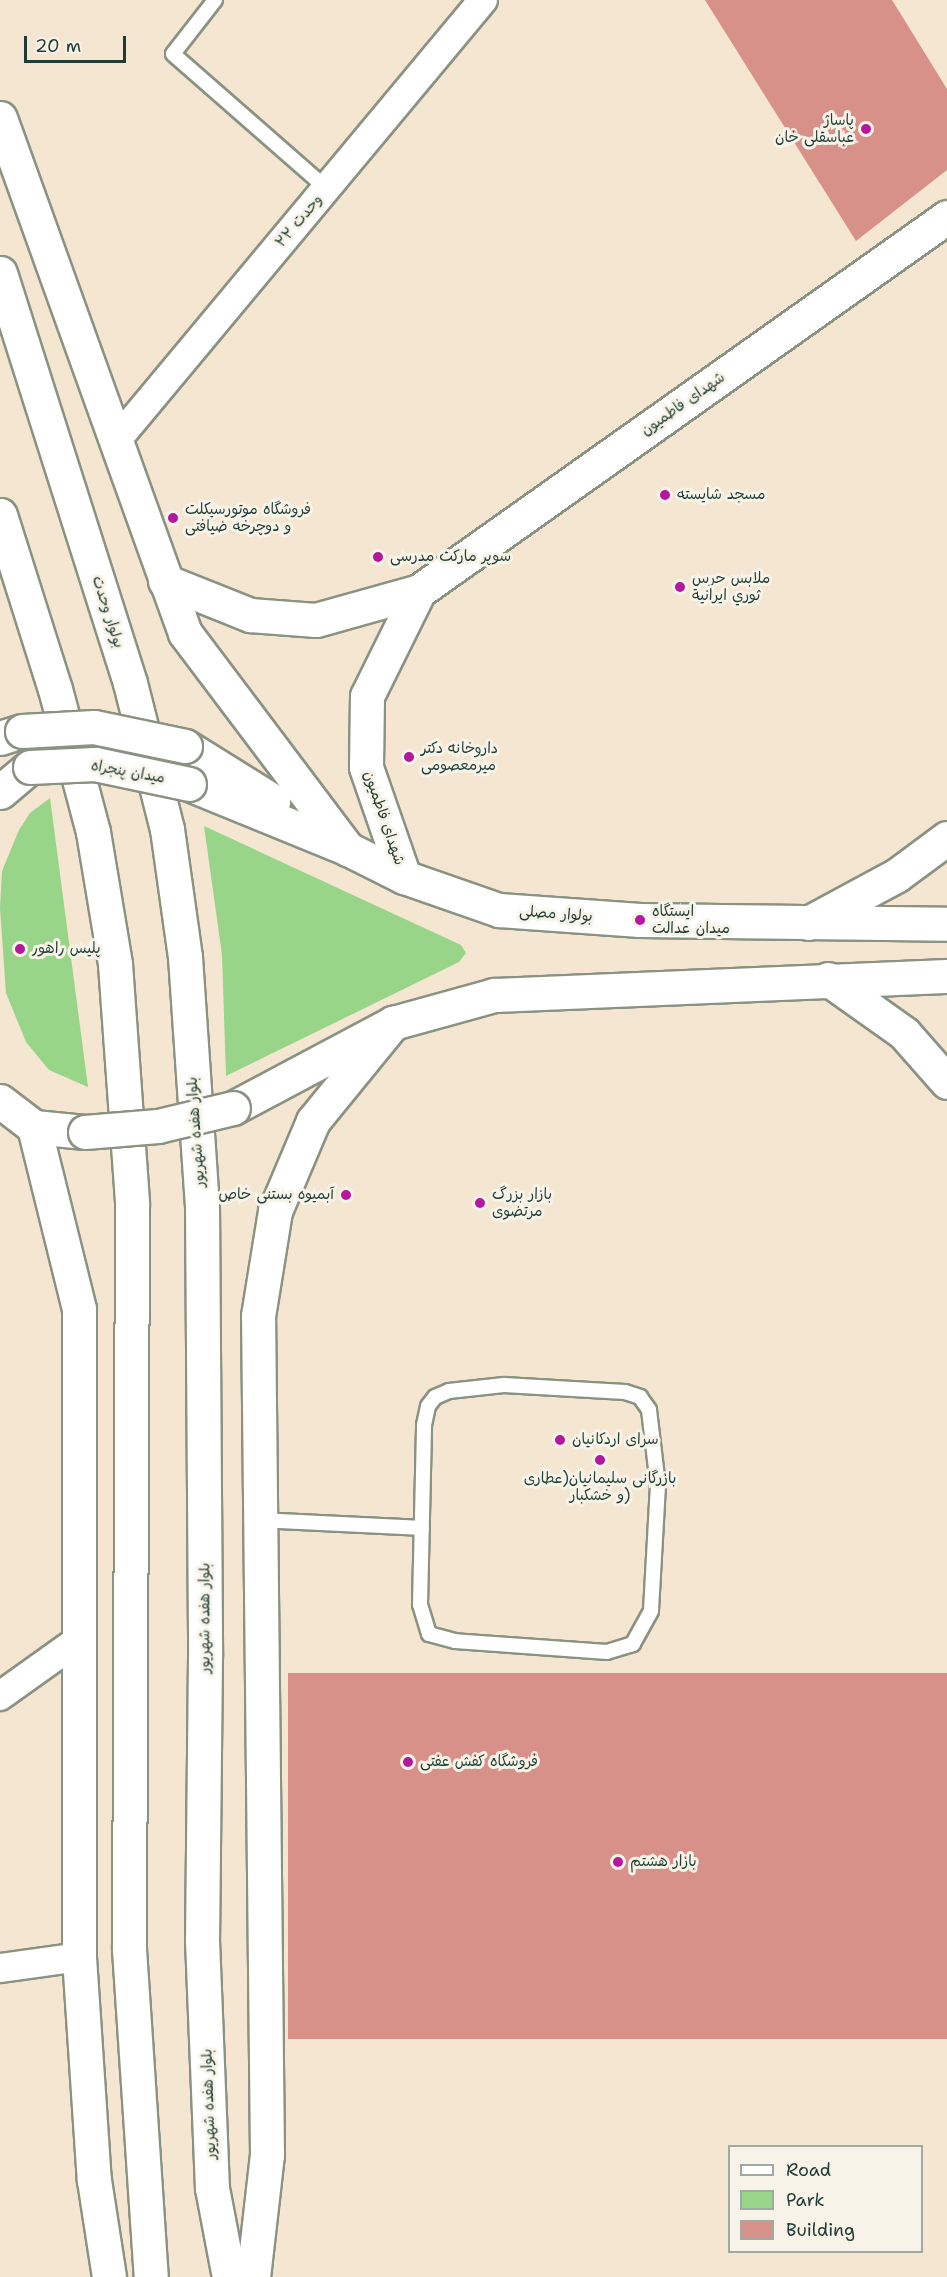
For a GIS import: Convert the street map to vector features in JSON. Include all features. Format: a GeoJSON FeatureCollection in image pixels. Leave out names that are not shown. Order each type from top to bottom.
{"type":"FeatureCollection","features":[{"type":"Feature","properties":{"kind":"main road"},"geometry":{"type":"LineString","coordinates":[[0,118],[185,633],[348,849]]}},
{"type":"Feature","properties":{"kind":"main road","name":"شهدای فاطمیون"},"geometry":{"type":"LineString","coordinates":[[165,581],[250,615],[316,620],[419,591],[947,217]]}},
{"type":"Feature","properties":{"kind":"main road","name":"بولوار وحدت"},"geometry":{"type":"LineString","coordinates":[[0,273],[130,683],[166,829],[184,957]]}},
{"type":"Feature","properties":{"kind":"main road"},"geometry":{"type":"LineString","coordinates":[[0,515],[55,689],[93,832],[115,963],[132,1204],[129,1949],[151,2277]]}},
{"type":"Feature","properties":{"kind":"main road","name":"شهدای فاطمیون"},"geometry":{"type":"LineString","coordinates":[[404,877],[366,767],[367,696],[419,591]]}},
{"type":"Feature","properties":{"kind":"main road"},"geometry":{"type":"LineString","coordinates":[[11,735],[94,727],[184,746],[348,849]]}},
{"type":"Feature","properties":{"kind":"main road","name":"میدان پنجراه"},"geometry":{"type":"LineString","coordinates":[[0,792],[30,767],[95,764],[189,784]]}},
{"type":"Feature","properties":{"kind":"main road","name":"بولوار مصلی"},"geometry":{"type":"LineString","coordinates":[[189,784],[348,849],[404,877],[500,910],[640,920],[806,925],[947,924]]}},
{"type":"Feature","properties":{"kind":"main road"},"geometry":{"type":"LineString","coordinates":[[806,925],[897,875],[947,838]]}},
{"type":"Feature","properties":{"kind":"main road","name":"بلوار هفده شهریور"},"geometry":{"type":"LineString","coordinates":[[184,957],[201,1206],[205,1657],[202,1940],[212,2188],[229,2277]]}},
{"type":"Feature","properties":{"kind":"main road"},"geometry":{"type":"LineString","coordinates":[[0,1101],[34,1126],[85,1131],[158,1125],[232,1108],[393,1023],[494,995],[828,979],[947,976]]}},
{"type":"Feature","properties":{"kind":"main road"},"geometry":{"type":"LineString","coordinates":[[828,979],[904,1033],[947,1082]]}},
{"type":"Feature","properties":{"kind":"main road"},"geometry":{"type":"LineString","coordinates":[[253,2277],[267,2155],[258,1520],[258,1316],[275,1211],[313,1121],[393,1023]]}},
{"type":"Feature","properties":{"kind":"main road"},"geometry":{"type":"LineString","coordinates":[[0,1077],[34,1126],[79,1309],[79,1957],[94,2180],[109,2277]]}},
{"type":"Feature","properties":{"kind":"street","name":"وحدت ۲۲"},"geometry":{"type":"LineString","coordinates":[[115,442],[483,0]]}},
{"type":"Feature","properties":{"kind":"street"},"geometry":{"type":"LineString","coordinates":[[0,1696],[80,1639]]}},
{"type":"Feature","properties":{"kind":"street"},"geometry":{"type":"LineString","coordinates":[[0,1968],[79,1957]]}},
{"type":"Feature","properties":{"kind":"lane"},"geometry":{"type":"LineString","coordinates":[[215,0],[173,54],[327,189]]}},
{"type":"Feature","properties":{"kind":"lane"},"geometry":{"type":"LineString","coordinates":[[504,1385],[625,1392],[640,1397],[649,1410],[658,1485],[651,1611],[633,1644],[607,1652],[435,1639],[426,1627],[420,1605],[422,1528],[424,1425],[428,1406],[435,1397],[448,1391],[504,1385]]}},
{"type":"Feature","properties":{"kind":"lane"},"geometry":{"type":"LineString","coordinates":[[258,1520],[422,1528]]}},
{"type":"Feature","properties":{"kind":"green space"},"geometry":{"type":"Polygon","coordinates":[[[50,798],[88,1087],[49,1070],[26,1042],[6,993],[0,908],[2,871],[19,830],[30,813],[50,798]]]}},
{"type":"Feature","properties":{"kind":"green space"},"geometry":{"type":"Polygon","coordinates":[[[204,826],[461,945],[466,953],[459,962],[226,1076],[222,955],[204,826]]]}},
{"type":"Feature","properties":{"kind":"building","name":"پاساژ عباسقلی خان"},"geometry":{"type":"Polygon","coordinates":[[[705,0],[892,0],[947,89],[947,170],[856,241],[705,0]]]}},
{"type":"Feature","properties":{"kind":"building","name":"بازار هشتم"},"geometry":{"type":"Polygon","coordinates":[[[288,1673],[947,1673],[947,2039],[288,2039],[288,1673]]]}},
{"type":"Feature","properties":{"kind":"place","name":"پاساژ عباسقلی خان"},"geometry":{"type":"Point","coordinates":[866,129]}},
{"type":"Feature","properties":{"kind":"place","name":"مسجد شایسته"},"geometry":{"type":"Point","coordinates":[665,495]}},
{"type":"Feature","properties":{"kind":"place","name":"فروشگاه موتورسیکلت و دوچرخه ضیافتی"},"geometry":{"type":"Point","coordinates":[173,518]}},
{"type":"Feature","properties":{"kind":"place","name":"سوپر مارکت مدرسی"},"geometry":{"type":"Point","coordinates":[378,557]}},
{"type":"Feature","properties":{"kind":"place","name":"ملابس حرس ثوري ايرانية"},"geometry":{"type":"Point","coordinates":[680,587]}},
{"type":"Feature","properties":{"kind":"place","name":"داروخانه دکتر میرمعصومی"},"geometry":{"type":"Point","coordinates":[409,757]}},
{"type":"Feature","properties":{"kind":"place","name":"ایستگاه میدان عدالت"},"geometry":{"type":"Point","coordinates":[640,920]}},
{"type":"Feature","properties":{"kind":"place","name":"پلیس راهور"},"geometry":{"type":"Point","coordinates":[20,949]}},
{"type":"Feature","properties":{"kind":"place","name":"آبمیوه بستنی خاص"},"geometry":{"type":"Point","coordinates":[346,1195]}},
{"type":"Feature","properties":{"kind":"place","name":"بازار بزرگ مرتضوی"},"geometry":{"type":"Point","coordinates":[480,1203]}},
{"type":"Feature","properties":{"kind":"place","name":"سرای اردکانیان"},"geometry":{"type":"Point","coordinates":[560,1440]}},
{"type":"Feature","properties":{"kind":"place","name":"بازرگانی سلیمانیان(عطاری و خشکبار)"},"geometry":{"type":"Point","coordinates":[600,1460]}},
{"type":"Feature","properties":{"kind":"place","name":"فروشگاه کفش عفتی"},"geometry":{"type":"Point","coordinates":[408,1762]}},
{"type":"Feature","properties":{"kind":"place","name":"بازار هشتم"},"geometry":{"type":"Point","coordinates":[618,1862]}}]}
